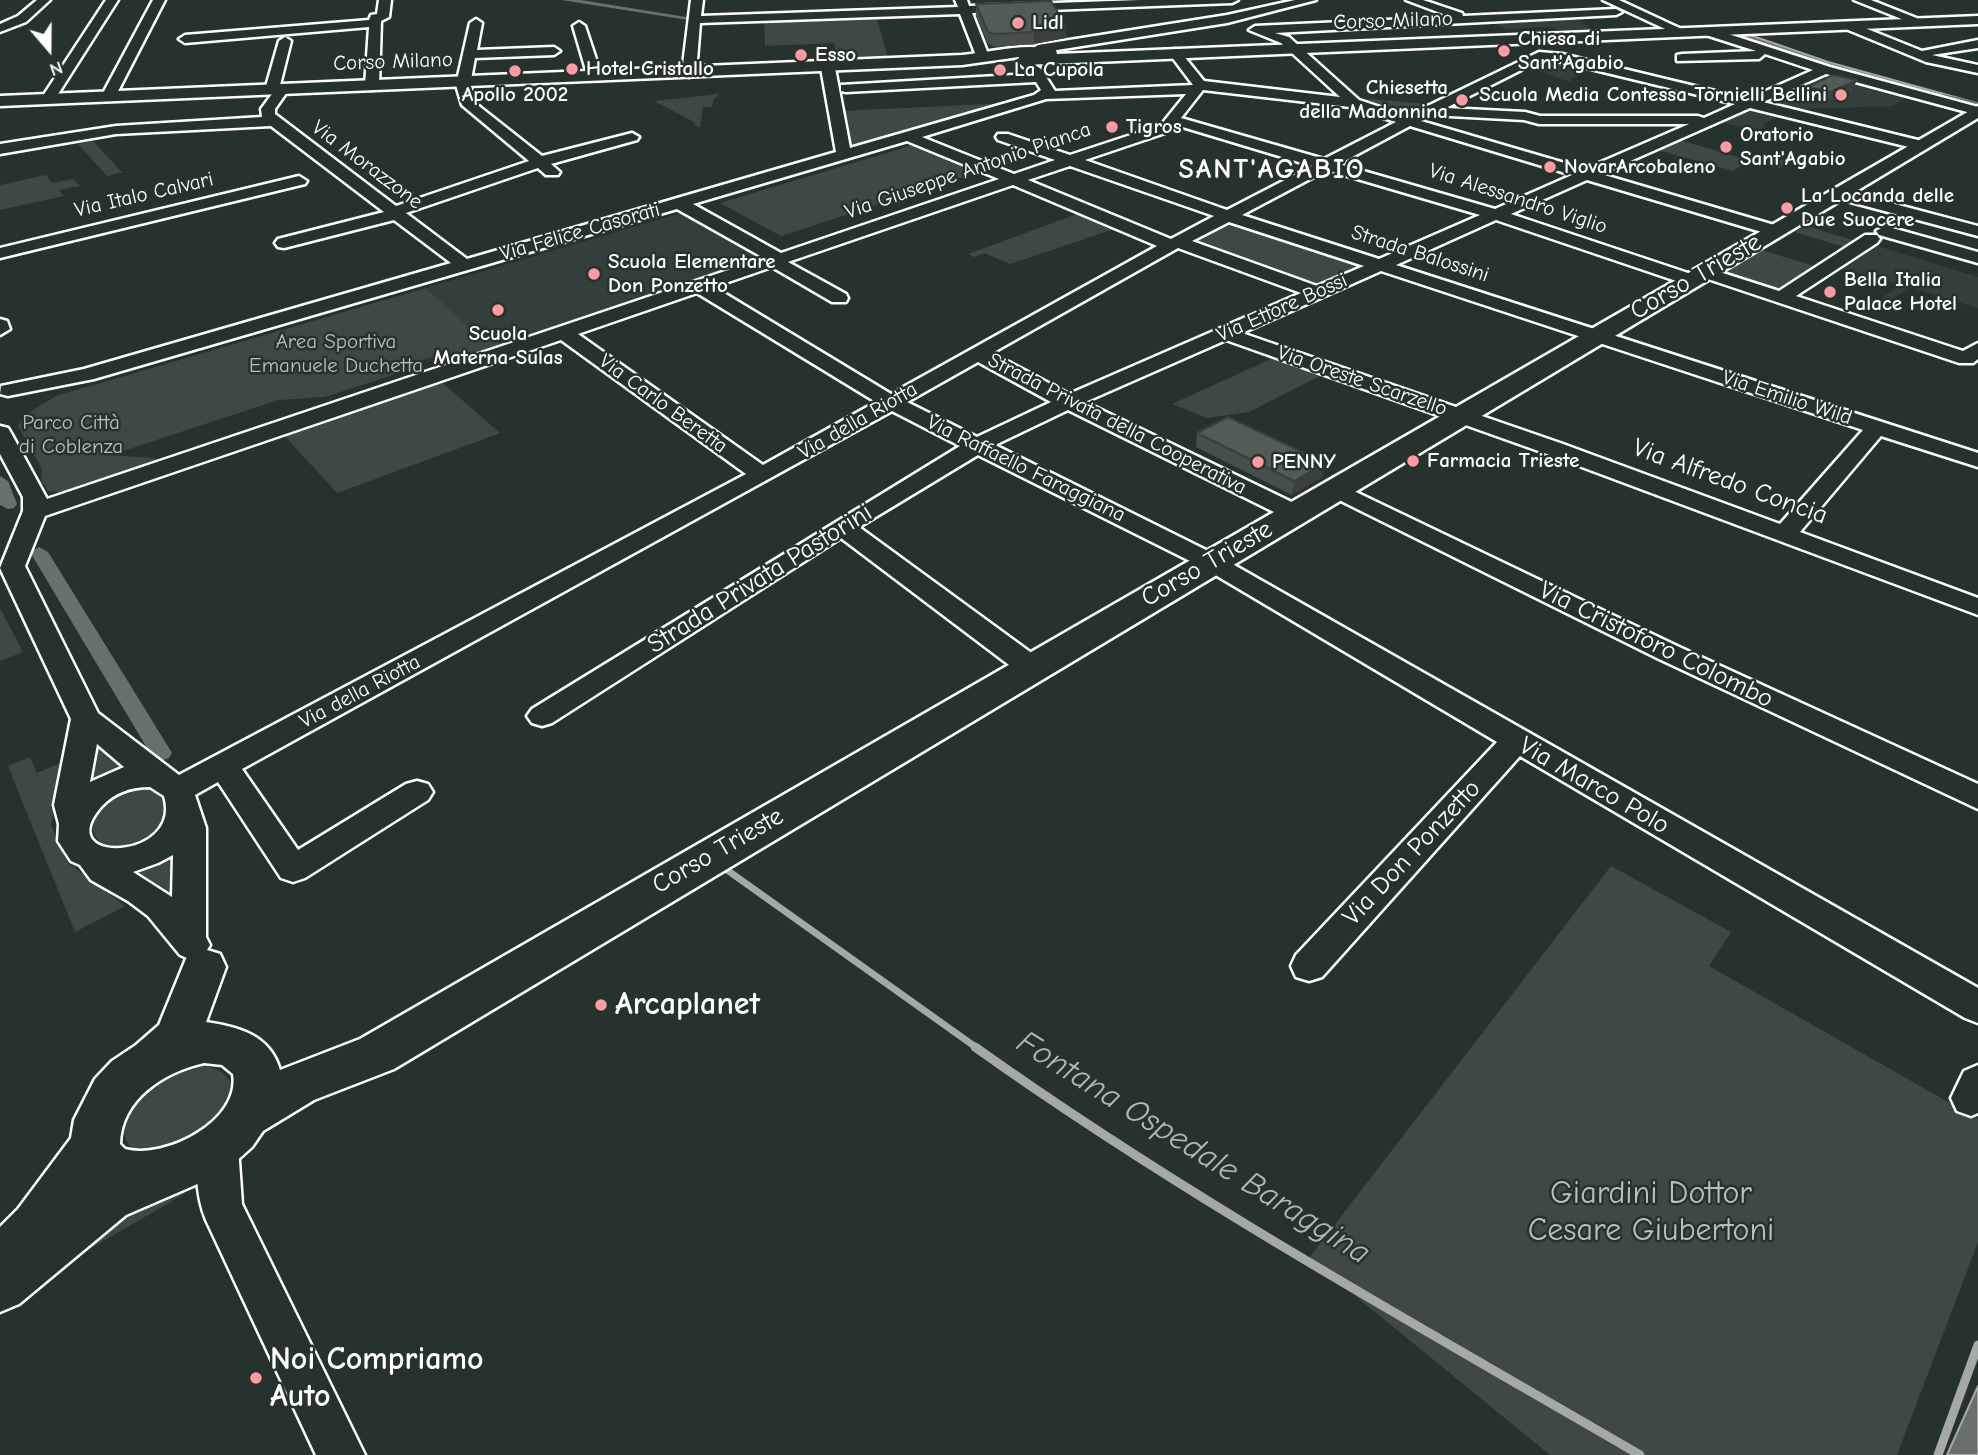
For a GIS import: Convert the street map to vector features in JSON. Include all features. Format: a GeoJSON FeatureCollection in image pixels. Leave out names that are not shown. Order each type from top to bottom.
{"type":"FeatureCollection","features":[{"type":"Feature","properties":{"kind":"main road","name":"Corso Milano"},"geometry":{"type":"LineString","coordinates":[[787,69],[997,54],[1104,56],[1684,33],[1717,27],[1746,30],[1978,20]]}},
{"type":"Feature","properties":{"kind":"main road","name":"Corso Milano"},"geometry":{"type":"LineString","coordinates":[[0,101],[828,68],[997,54]]}},
{"type":"Feature","properties":{"kind":"main road"},"geometry":{"type":"LineString","coordinates":[[828,68],[997,54]]}},
{"type":"Feature","properties":{"kind":"main road","name":"Corso Trieste"},"geometry":{"type":"LineString","coordinates":[[232,1131],[297,1085],[377,1054],[1978,111]]}},
{"type":"Feature","properties":{"kind":"main road"},"geometry":{"type":"LineString","coordinates":[[0,1285],[55,1237],[108,1197],[164,1173],[232,1131],[256,1095],[258,1076],[210,1010],[196,952]]}},
{"type":"Feature","properties":{"kind":"main road"},"geometry":{"type":"LineString","coordinates":[[164,1173],[130,1176],[113,1171],[100,1159],[95,1144],[96,1126],[105,1105],[119,1085],[174,1039],[188,1011],[196,952]]}},
{"type":"Feature","properties":{"kind":"main road","name":"Corso Trieste"},"geometry":{"type":"LineString","coordinates":[[240,1051],[274,1065],[350,1050],[436,1017]]}},
{"type":"Feature","properties":{"kind":"main road"},"geometry":{"type":"LineString","coordinates":[[153,1059],[179,1047],[204,1042],[240,1051]]}},
{"type":"Feature","properties":{"kind":"main road"},"geometry":{"type":"LineString","coordinates":[[0,1264],[37,1227],[95,1144]]}},
{"type":"Feature","properties":{"kind":"street"},"geometry":{"type":"LineString","coordinates":[[0,28],[16,22],[44,0]]}},
{"type":"Feature","properties":{"kind":"street"},"geometry":{"type":"LineString","coordinates":[[48,99],[112,0]]}},
{"type":"Feature","properties":{"kind":"street"},"geometry":{"type":"LineString","coordinates":[[108,97],[159,0]]}},
{"type":"Feature","properties":{"kind":"street"},"geometry":{"type":"LineString","coordinates":[[372,86],[375,18],[383,17],[385,0]]}},
{"type":"Feature","properties":{"kind":"street"},"geometry":{"type":"LineString","coordinates":[[689,73],[697,0]]}},
{"type":"Feature","properties":{"kind":"street"},"geometry":{"type":"LineString","coordinates":[[826,0],[830,15]]}},
{"type":"Feature","properties":{"kind":"street"},"geometry":{"type":"LineString","coordinates":[[695,20],[830,15],[963,5],[1141,14],[1188,1],[1232,0]]}},
{"type":"Feature","properties":{"kind":"street"},"geometry":{"type":"LineString","coordinates":[[1412,0],[1430,4],[1524,39]]}},
{"type":"Feature","properties":{"kind":"street"},"geometry":{"type":"LineString","coordinates":[[1544,0],[1611,36]]}},
{"type":"Feature","properties":{"kind":"street"},"geometry":{"type":"LineString","coordinates":[[1609,0],[1684,33]]}},
{"type":"Feature","properties":{"kind":"street"},"geometry":{"type":"LineString","coordinates":[[1861,0],[1868,0]]}},
{"type":"Feature","properties":{"kind":"street"},"geometry":{"type":"LineString","coordinates":[[1861,0],[1923,23]]}},
{"type":"Feature","properties":{"kind":"street"},"geometry":{"type":"LineString","coordinates":[[1188,1],[1284,40],[1354,103]]}},
{"type":"Feature","properties":{"kind":"street"},"geometry":{"type":"LineString","coordinates":[[1394,6],[1458,2]]}},
{"type":"Feature","properties":{"kind":"street"},"geometry":{"type":"LineString","coordinates":[[963,5],[997,54]]}},
{"type":"Feature","properties":{"kind":"street"},"geometry":{"type":"LineString","coordinates":[[846,88],[1056,56],[1158,31],[1313,5]]}},
{"type":"Feature","properties":{"kind":"street"},"geometry":{"type":"LineString","coordinates":[[1277,12],[1313,5]]}},
{"type":"Feature","properties":{"kind":"street"},"geometry":{"type":"LineString","coordinates":[[0,14],[31,11]]}},
{"type":"Feature","properties":{"kind":"street"},"geometry":{"type":"LineString","coordinates":[[1255,30],[1616,12]]}},
{"type":"Feature","properties":{"kind":"street"},"geometry":{"type":"LineString","coordinates":[[1141,14],[1158,31]]}},
{"type":"Feature","properties":{"kind":"street"},"geometry":{"type":"LineString","coordinates":[[185,38],[375,23]]}},
{"type":"Feature","properties":{"kind":"street"},"geometry":{"type":"LineString","coordinates":[[476,23],[464,82],[469,105],[548,167]]}},
{"type":"Feature","properties":{"kind":"street"},"geometry":{"type":"LineString","coordinates":[[579,26],[595,77]]}},
{"type":"Feature","properties":{"kind":"street"},"geometry":{"type":"LineString","coordinates":[[1850,26],[1916,54],[1978,69]]}},
{"type":"Feature","properties":{"kind":"street"},"geometry":{"type":"LineString","coordinates":[[1717,27],[1773,55],[1978,111]]}},
{"type":"Feature","properties":{"kind":"street"},"geometry":{"type":"LineString","coordinates":[[277,90],[285,41]]}},
{"type":"Feature","properties":{"kind":"street"},"geometry":{"type":"LineString","coordinates":[[1916,54],[1978,44]]}},
{"type":"Feature","properties":{"kind":"street"},"geometry":{"type":"LineString","coordinates":[[470,54],[554,51]]}},
{"type":"Feature","properties":{"kind":"street"},"geometry":{"type":"LineString","coordinates":[[1175,53],[1197,83],[1354,103],[1775,230]]}},
{"type":"Feature","properties":{"kind":"street"},"geometry":{"type":"LineString","coordinates":[[1638,76],[1680,59],[1773,55]]}},
{"type":"Feature","properties":{"kind":"street"},"geometry":{"type":"LineString","coordinates":[[1045,94],[1056,56]]}},
{"type":"Feature","properties":{"kind":"street","name":"Via della Riotta"},"geometry":{"type":"LineString","coordinates":[[174,793],[762,475],[1174,243],[1539,56],[1562,58],[1638,76]]}},
{"type":"Feature","properties":{"kind":"street"},"geometry":{"type":"LineString","coordinates":[[828,68],[844,155]]}},
{"type":"Feature","properties":{"kind":"street","name":"Via Ettore Bossi"},"geometry":{"type":"LineString","coordinates":[[978,445],[1068,402],[1825,70]]}},
{"type":"Feature","properties":{"kind":"street"},"geometry":{"type":"LineString","coordinates":[[1172,120],[1197,83],[1210,72]]}},
{"type":"Feature","properties":{"kind":"street"},"geometry":{"type":"LineString","coordinates":[[1638,76],[1922,145]]}},
{"type":"Feature","properties":{"kind":"street","name":"Via Felice Casorati"},"geometry":{"type":"LineString","coordinates":[[8,398],[1045,94],[1197,83]]}},
{"type":"Feature","properties":{"kind":"street","name":"Via Morazzone"},"geometry":{"type":"LineString","coordinates":[[277,90],[268,109],[268,115],[274,121],[464,265]]}},
{"type":"Feature","properties":{"kind":"street"},"geometry":{"type":"LineString","coordinates":[[1429,111],[1525,116],[1539,120],[1709,121]]}},
{"type":"Feature","properties":{"kind":"street","name":"Via Giuseppe Antonio Pianca"},"geometry":{"type":"LineString","coordinates":[[35,511],[1166,128],[1172,120]]}},
{"type":"Feature","properties":{"kind":"street","name":"Via Alessandro Viglio"},"geometry":{"type":"LineString","coordinates":[[1172,120],[1329,163],[1698,276],[1972,354]]}},
{"type":"Feature","properties":{"kind":"street"},"geometry":{"type":"LineString","coordinates":[[0,149],[111,130],[274,121]]}},
{"type":"Feature","properties":{"kind":"street"},"geometry":{"type":"LineString","coordinates":[[908,136],[1174,243],[1317,292]]}},
{"type":"Feature","properties":{"kind":"street"},"geometry":{"type":"LineString","coordinates":[[284,243],[548,167],[632,137]]}},
{"type":"Feature","properties":{"kind":"street","name":"Strada Balossini"},"geometry":{"type":"LineString","coordinates":[[1003,137],[1067,162],[1596,336]]}},
{"type":"Feature","properties":{"kind":"street","name":"Via Italo Calvari"},"geometry":{"type":"LineString","coordinates":[[311,180],[341,172]]}},
{"type":"Feature","properties":{"kind":"street","name":"Via Italo Calvari"},"geometry":{"type":"LineString","coordinates":[[0,253],[341,172]]}},
{"type":"Feature","properties":{"kind":"street"},"geometry":{"type":"LineString","coordinates":[[1832,197],[1885,230],[1978,258]]}},
{"type":"Feature","properties":{"kind":"street"},"geometry":{"type":"LineString","coordinates":[[1832,197],[1978,231]]}},
{"type":"Feature","properties":{"kind":"street"},"geometry":{"type":"LineString","coordinates":[[679,203],[839,298]]}},
{"type":"Feature","properties":{"kind":"street"},"geometry":{"type":"LineString","coordinates":[[1781,298],[1885,230]]}},
{"type":"Feature","properties":{"kind":"street","name":"Via Raffaello Faraggiana"},"geometry":{"type":"LineString","coordinates":[[699,286],[890,402],[1211,562]]}},
{"type":"Feature","properties":{"kind":"street","name":"Via Carlo Beretta"},"geometry":{"type":"LineString","coordinates":[[563,332],[762,475]]}},
{"type":"Feature","properties":{"kind":"street","name":"Via Oreste Scarzello"},"geometry":{"type":"LineString","coordinates":[[1224,333],[1460,415]]}},
{"type":"Feature","properties":{"kind":"street","name":"Via Emilio Wild"},"geometry":{"type":"LineString","coordinates":[[1596,336],[1978,460]]}},
{"type":"Feature","properties":{"kind":"street","name":"Strada Privata della Cooperativa"},"geometry":{"type":"LineString","coordinates":[[977,353],[1068,402],[1295,513]]}},
{"type":"Feature","properties":{"kind":"street"},"geometry":{"type":"LineString","coordinates":[[8,398],[0,433],[35,497],[35,511],[12,566],[86,719],[174,793],[190,828],[196,952]]}},
{"type":"Feature","properties":{"kind":"street","name":"Via Alfredo Concia"},"geometry":{"type":"LineString","coordinates":[[1460,415],[1978,607]]}},
{"type":"Feature","properties":{"kind":"street"},"geometry":{"type":"LineString","coordinates":[[1785,534],[1877,427]]}},
{"type":"Feature","properties":{"kind":"street","name":"Strada Privata Pastorini"},"geometry":{"type":"LineString","coordinates":[[542,716],[842,527],[978,445]]}},
{"type":"Feature","properties":{"kind":"street","name":"Via Cristoforo Colombo"},"geometry":{"type":"LineString","coordinates":[[1335,489],[1667,652],[1978,797]]}},
{"type":"Feature","properties":{"kind":"street"},"geometry":{"type":"LineString","coordinates":[[842,527],[1031,667]]}},
{"type":"Feature","properties":{"kind":"street","name":"Via Marco Polo"},"geometry":{"type":"LineString","coordinates":[[1211,562],[1978,1007]]}},
{"type":"Feature","properties":{"kind":"street"},"geometry":{"type":"LineString","coordinates":[[86,719],[70,805],[77,844],[93,858],[100,869],[146,895],[196,952]]}},
{"type":"Feature","properties":{"kind":"street","name":"Via Don Ponzetto"},"geometry":{"type":"LineString","coordinates":[[1309,966],[1516,741]]}},
{"type":"Feature","properties":{"kind":"street"},"geometry":{"type":"LineString","coordinates":[[220,767],[229,774],[293,869],[417,792]]}},
{"type":"Feature","properties":{"kind":"street"},"geometry":{"type":"LineString","coordinates":[[74,822],[85,802],[108,784],[138,776],[174,793]]}},
{"type":"Feature","properties":{"kind":"street"},"geometry":{"type":"LineString","coordinates":[[93,858],[118,862],[147,854],[172,838],[179,828],[174,793]]}},
{"type":"Feature","properties":{"kind":"street"},"geometry":{"type":"LineString","coordinates":[[232,1131],[221,1206],[341,1455]]}},
{"type":"Feature","properties":{"kind":"street"},"geometry":{"type":"LineString","coordinates":[[164,1173],[221,1206]]}},
{"type":"Feature","properties":{"kind":"shaded area"},"geometry":{"type":"Polygon","coordinates":[[[1572,17],[1601,34],[1579,35],[1549,27],[1507,29],[1488,21],[1572,17]]]}},
{"type":"Feature","properties":{"kind":"shaded area"},"geometry":{"type":"Polygon","coordinates":[[[1731,34],[1747,34],[1828,62],[1973,102],[1967,105],[1904,90],[1731,34]]]}},
{"type":"Feature","properties":{"kind":"shaded area"},"geometry":{"type":"Polygon","coordinates":[[[1558,59],[1596,68],[1570,79],[1573,80],[1570,82],[1533,69],[1558,59]]]}},
{"type":"Feature","properties":{"kind":"shaded area","name":"Scuola Media Contessa Tornielli Bellini"},"geometry":{"type":"Polygon","coordinates":[[[1828,74],[1906,97],[1893,106],[1803,109],[1798,112],[1764,103],[1828,74]]]}},
{"type":"Feature","properties":{"kind":"shaded area"},"geometry":{"type":"Polygon","coordinates":[[[1755,107],[1783,114],[1762,125],[1766,127],[1758,131],[1719,122],[1755,107]]]}},
{"type":"Feature","properties":{"kind":"shaded area","name":"Scuola Elementare Don Ponzetto"},"geometry":{"type":"Polygon","coordinates":[[[681,213],[761,258],[500,344],[478,324],[469,327],[426,288],[681,213]]]}},
{"type":"Feature","properties":{"kind":"shaded area"},"geometry":{"type":"Polygon","coordinates":[[[1871,244],[1978,277],[1978,308],[1910,287],[1895,297],[1905,301],[1896,307],[1877,301],[1901,285],[1836,267],[1844,262],[1850,264],[1869,252],[1863,249],[1871,244]]]}},
{"type":"Feature","properties":{"kind":"shaded area"},"geometry":{"type":"Polygon","coordinates":[[[1978,1386],[1978,1455],[1947,1455],[1978,1386]]]}},
{"type":"Feature","properties":{"kind":"green space"},"geometry":{"type":"Polygon","coordinates":[[[876,15],[889,62],[838,64],[834,43],[765,46],[764,20],[876,15]]]}},
{"type":"Feature","properties":{"kind":"green space"},"geometry":{"type":"Polygon","coordinates":[[[720,94],[714,98],[712,107],[703,107],[700,128],[694,125],[696,123],[654,101],[720,94]]]}},
{"type":"Feature","properties":{"kind":"green space"},"geometry":{"type":"Polygon","coordinates":[[[1356,98],[1431,104],[1405,118],[1366,106],[1356,98]]]}},
{"type":"Feature","properties":{"kind":"green space"},"geometry":{"type":"Polygon","coordinates":[[[1008,103],[850,148],[842,111],[1008,103]]]}},
{"type":"Feature","properties":{"kind":"green space"},"geometry":{"type":"Polygon","coordinates":[[[1679,140],[1752,161],[1732,171],[1658,150],[1679,140]]]}},
{"type":"Feature","properties":{"kind":"green space"},"geometry":{"type":"Polygon","coordinates":[[[93,141],[124,172],[107,176],[78,144],[93,141]]]}},
{"type":"Feature","properties":{"kind":"green space"},"geometry":{"type":"Polygon","coordinates":[[[913,145],[979,172],[781,236],[720,203],[913,145]]]}},
{"type":"Feature","properties":{"kind":"green space"},"geometry":{"type":"Polygon","coordinates":[[[1763,155],[1789,162],[1779,168],[1752,161],[1763,155]]]}},
{"type":"Feature","properties":{"kind":"green space"},"geometry":{"type":"Polygon","coordinates":[[[46,175],[52,183],[73,179],[80,186],[59,190],[64,196],[0,210],[0,185],[46,175]]]}},
{"type":"Feature","properties":{"kind":"green space"},"geometry":{"type":"Polygon","coordinates":[[[1080,213],[1117,228],[1010,264],[985,253],[974,257],[968,254],[1080,213]]]}},
{"type":"Feature","properties":{"kind":"green space"},"geometry":{"type":"Polygon","coordinates":[[[1232,221],[1365,265],[1316,287],[1189,244],[1232,221]]]}},
{"type":"Feature","properties":{"kind":"green space"},"geometry":{"type":"Polygon","coordinates":[[[1806,226],[1859,242],[1848,248],[1795,232],[1806,226]]]}},
{"type":"Feature","properties":{"kind":"green space"},"geometry":{"type":"Polygon","coordinates":[[[1761,250],[1814,266],[1812,269],[1820,271],[1787,289],[1766,286],[1723,272],[1761,250]]]}},
{"type":"Feature","properties":{"kind":"green space"},"geometry":{"type":"Polygon","coordinates":[[[426,288],[469,327],[478,324],[500,344],[454,360],[429,358],[401,367],[396,374],[325,397],[278,400],[111,455],[151,458],[156,459],[156,462],[68,493],[48,491],[41,480],[42,469],[18,426],[25,415],[56,396],[426,288]]]}},
{"type":"Feature","properties":{"kind":"green space"},"geometry":{"type":"Polygon","coordinates":[[[1273,358],[1322,375],[1249,412],[1207,418],[1172,404],[1273,358]]]}},
{"type":"Feature","properties":{"kind":"green space"},"geometry":{"type":"Polygon","coordinates":[[[438,379],[500,433],[337,493],[281,432],[438,379]]]}},
{"type":"Feature","properties":{"kind":"green space"},"geometry":{"type":"Polygon","coordinates":[[[0,608],[23,652],[0,661],[0,608]]]}},
{"type":"Feature","properties":{"kind":"green space"},"geometry":{"type":"Polygon","coordinates":[[[88,729],[143,770],[91,788],[86,753],[88,729]]]}},
{"type":"Feature","properties":{"kind":"green space"},"geometry":{"type":"Polygon","coordinates":[[[30,757],[37,773],[65,761],[51,825],[67,862],[125,906],[75,932],[8,766],[30,757]]]}},
{"type":"Feature","properties":{"kind":"green space"},"geometry":{"type":"Polygon","coordinates":[[[151,786],[166,802],[168,818],[146,846],[116,849],[102,844],[92,829],[89,817],[113,788],[151,786]]]}},
{"type":"Feature","properties":{"kind":"green space"},"geometry":{"type":"Polygon","coordinates":[[[183,834],[181,918],[113,867],[183,834]]]}},
{"type":"Feature","properties":{"kind":"green space","name":"Giardini Dottor Cesare Giubertoni"},"geometry":{"type":"Polygon","coordinates":[[[1611,866],[1731,932],[1709,966],[1978,1119],[1978,1242],[1897,1455],[1550,1455],[1309,1258],[1611,866]]]}},
{"type":"Feature","properties":{"kind":"green space"},"geometry":{"type":"Polygon","coordinates":[[[198,1065],[222,1073],[231,1083],[232,1098],[226,1110],[189,1145],[152,1152],[137,1151],[127,1142],[123,1130],[128,1111],[136,1099],[160,1078],[198,1065]]]}},
{"type":"Feature","properties":{"kind":"green space"},"geometry":{"type":"Polygon","coordinates":[[[168,1190],[186,1193],[0,1301],[68,1238],[168,1190]]]}},
{"type":"Feature","properties":{"kind":"building"},"geometry":{"type":"Polygon","coordinates":[[[1051,1],[1066,26],[1034,32],[995,34],[988,32],[976,4],[1051,1]]]}},
{"type":"Feature","properties":{"kind":"building"},"geometry":{"type":"Polygon","coordinates":[[[1833,75],[1857,80],[1831,92],[1807,87],[1833,75]]]}},
{"type":"Feature","properties":{"kind":"building"},"geometry":{"type":"Polygon","coordinates":[[[1228,417],[1325,463],[1294,481],[1197,433],[1228,417]]]}},
{"type":"Feature","properties":{"kind":"waterway"},"geometry":{"type":"LineString","coordinates":[[565,0],[688,18]]}},
{"type":"Feature","properties":{"kind":"waterway"},"geometry":{"type":"LineString","coordinates":[[1943,97],[1978,105]]}},
{"type":"Feature","properties":{"kind":"waterway","name":"Fontana Ospedale Baraggina"},"geometry":{"type":"LineString","coordinates":[[0,481],[8,504]]}},
{"type":"Feature","properties":{"kind":"waterway","name":"Fontana Ospedale Baraggina"},"geometry":{"type":"LineString","coordinates":[[39,552],[161,753]]}},
{"type":"Feature","properties":{"kind":"waterway","name":"Fontana Ospedale Baraggina"},"geometry":{"type":"LineString","coordinates":[[727,870],[977,1048]]}},
{"type":"Feature","properties":{"kind":"waterway","name":"Fontana Ospedale Baraggina"},"geometry":{"type":"LineString","coordinates":[[975,1047],[1055,1103],[1219,1208],[1640,1455]]}},
{"type":"Feature","properties":{"kind":"waterway","name":"Fontana Ospedale Baraggina"},"geometry":{"type":"LineString","coordinates":[[1938,1455],[1978,1345]]}},
{"type":"Feature","properties":{"kind":"place","name":"Lidl"},"geometry":{"type":"Point","coordinates":[1018,23]}},
{"type":"Feature","properties":{"kind":"place","name":"Chiesa di Sant'Agabio"},"geometry":{"type":"Point","coordinates":[1504,51]}},
{"type":"Feature","properties":{"kind":"place","name":"Esso"},"geometry":{"type":"Point","coordinates":[801,55]}},
{"type":"Feature","properties":{"kind":"place","name":"Hotel Cristallo"},"geometry":{"type":"Point","coordinates":[572,69]}},
{"type":"Feature","properties":{"kind":"place","name":"La Cupola"},"geometry":{"type":"Point","coordinates":[1000,70]}},
{"type":"Feature","properties":{"kind":"place","name":"Apollo 2002"},"geometry":{"type":"Point","coordinates":[515,71]}},
{"type":"Feature","properties":{"kind":"place","name":"Scuola Media Contessa Tornielli Bellini"},"geometry":{"type":"Point","coordinates":[1841,95]}},
{"type":"Feature","properties":{"kind":"place","name":"Chiesetta della Madonnina"},"geometry":{"type":"Point","coordinates":[1462,100]}},
{"type":"Feature","properties":{"kind":"place","name":"Tigros"},"geometry":{"type":"Point","coordinates":[1112,127]}},
{"type":"Feature","properties":{"kind":"place","name":"Oratorio Sant'Agabio"},"geometry":{"type":"Point","coordinates":[1726,147]}},
{"type":"Feature","properties":{"kind":"place","name":"NovarArcobaleno"},"geometry":{"type":"Point","coordinates":[1550,167]}},
{"type":"Feature","properties":{"kind":"place","name":"La Locanda delle Due Suocere"},"geometry":{"type":"Point","coordinates":[1787,208]}},
{"type":"Feature","properties":{"kind":"place","name":"Scuola Elementare Don Ponzetto"},"geometry":{"type":"Point","coordinates":[594,274]}},
{"type":"Feature","properties":{"kind":"place","name":"Bella Italia Palace Hotel"},"geometry":{"type":"Point","coordinates":[1830,292]}},
{"type":"Feature","properties":{"kind":"place","name":"Scuola Materna Sulas"},"geometry":{"type":"Point","coordinates":[498,310]}},
{"type":"Feature","properties":{"kind":"place","name":"Farmacia Trieste"},"geometry":{"type":"Point","coordinates":[1413,461]}},
{"type":"Feature","properties":{"kind":"place","name":"PENNY"},"geometry":{"type":"Point","coordinates":[1258,462]}},
{"type":"Feature","properties":{"kind":"place","name":"Arcaplanet"},"geometry":{"type":"Point","coordinates":[601,1005]}},
{"type":"Feature","properties":{"kind":"place","name":"Noi Compriamo Auto"},"geometry":{"type":"Point","coordinates":[256,1378]}},
{"type":"Feature","properties":{"kind":"district","name":"SANT'AGABIO"},"geometry":{"type":"Point","coordinates":[1272,170]}},
{"type":"Feature","properties":{"kind":"park label","name":"Area Sportiva Emanuele Duchetta"},"geometry":{"type":"Point","coordinates":[336,354]}},
{"type":"Feature","properties":{"kind":"park label","name":"Parco Città di Coblenza"},"geometry":{"type":"Point","coordinates":[71,435]}}]}
